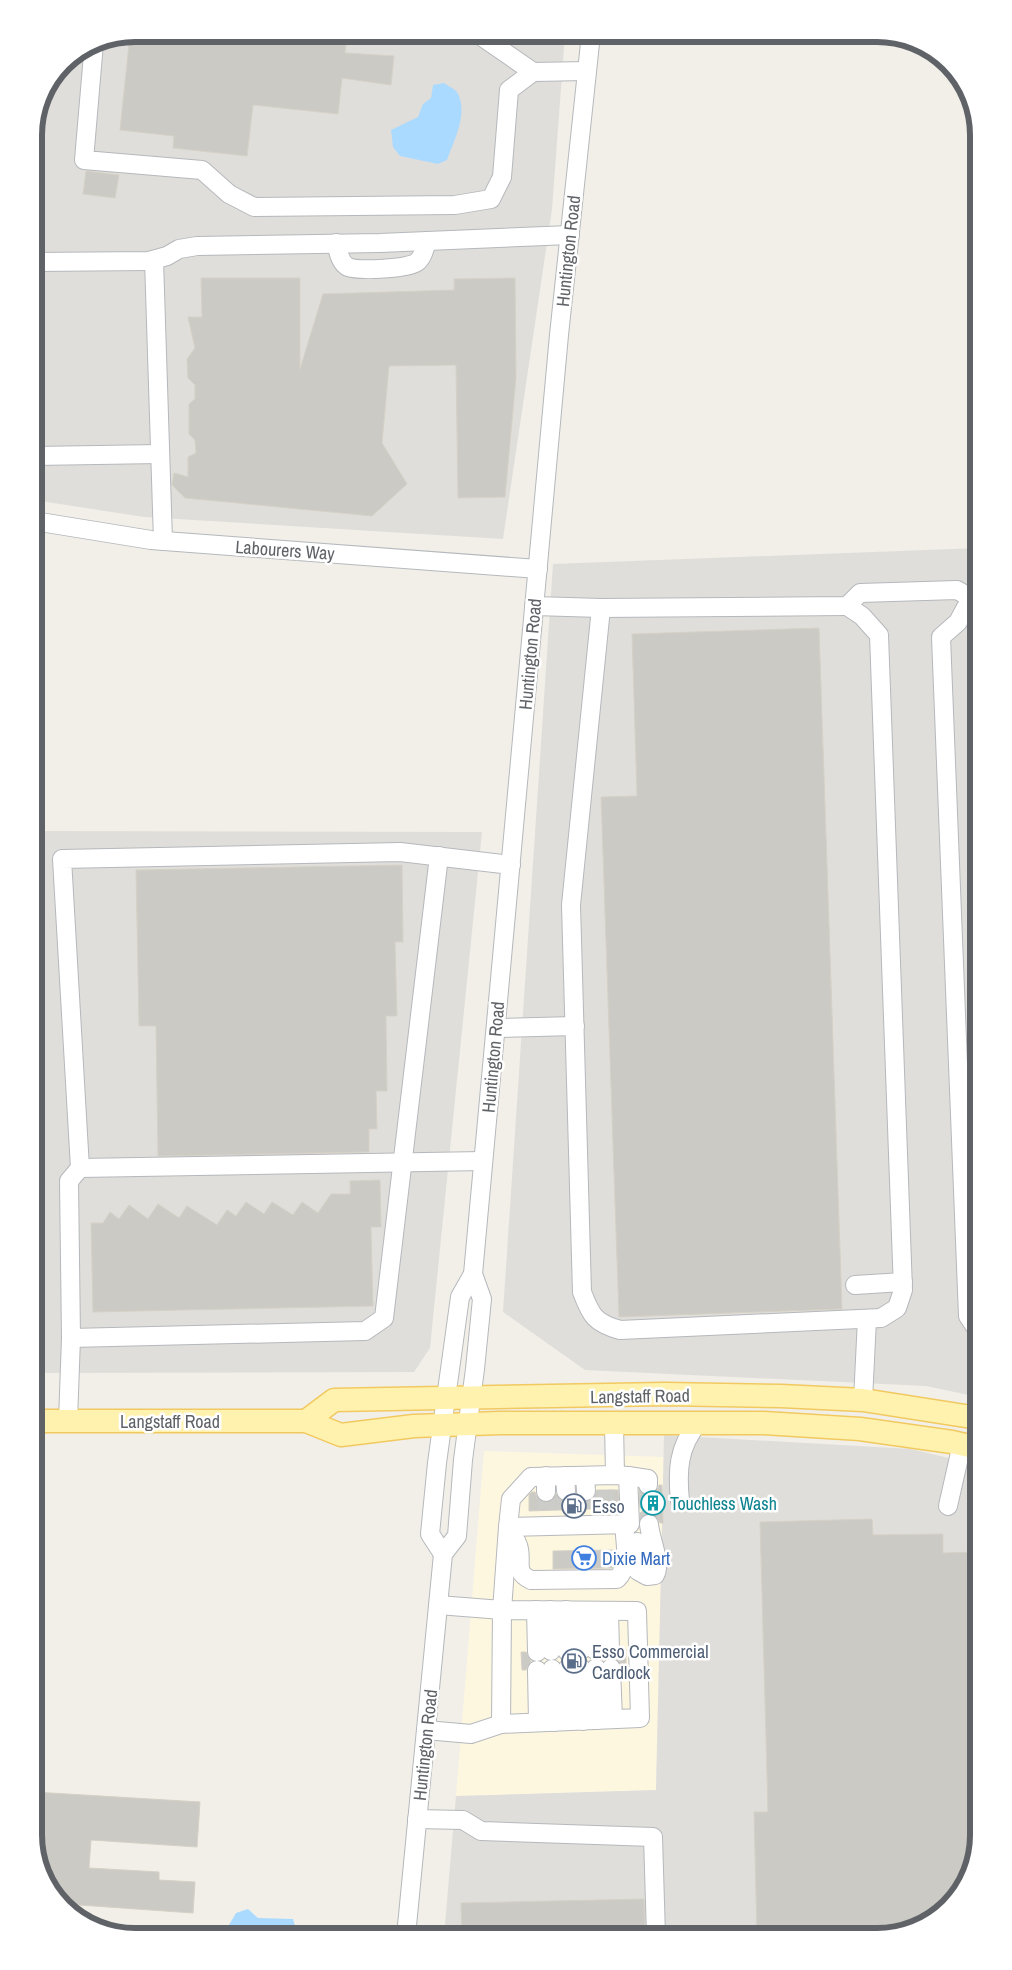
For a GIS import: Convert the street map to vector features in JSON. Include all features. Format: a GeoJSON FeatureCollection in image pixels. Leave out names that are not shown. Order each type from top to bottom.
{"type":"FeatureCollection","features":[{"type":"Feature","properties":{"kind":"main road","name":"Langstaff Road"},"geometry":{"type":"LineString","coordinates":[[306,1421],[334,1400],[665,1394],[781,1396],[863,1400],[970,1417]]}},
{"type":"Feature","properties":{"kind":"main road","name":"Langstaff Road"},"geometry":{"type":"LineString","coordinates":[[42,1421],[306,1421],[340,1435],[442,1425],[764,1424],[860,1429],[970,1446]]}},
{"type":"Feature","properties":{"kind":"street"},"geometry":{"type":"LineString","coordinates":[[490,42],[533,72],[587,71]]}},
{"type":"Feature","properties":{"kind":"street","name":"Huntington Road"},"geometry":{"type":"LineString","coordinates":[[443,1554],[430,1534],[442,1425],[460,1297],[472,1274],[559,334],[590,43]]}},
{"type":"Feature","properties":{"kind":"street"},"geometry":{"type":"LineString","coordinates":[[93,53],[84,160],[202,170],[229,194],[254,207],[455,205],[491,200],[502,177],[509,90],[533,72]]}},
{"type":"Feature","properties":{"kind":"street"},"geometry":{"type":"LineString","coordinates":[[43,262],[154,260],[167,256],[179,249],[197,246],[336,244],[570,235]]}},
{"type":"Feature","properties":{"kind":"street"},"geometry":{"type":"LineString","coordinates":[[336,244],[341,260],[347,267],[403,268],[412,266],[419,261],[427,241]]}},
{"type":"Feature","properties":{"kind":"street"},"geometry":{"type":"LineString","coordinates":[[154,260],[163,541]]}},
{"type":"Feature","properties":{"kind":"street"},"geometry":{"type":"LineString","coordinates":[[43,456],[160,454]]}},
{"type":"Feature","properties":{"kind":"street","name":"Labourers Way"},"geometry":{"type":"LineString","coordinates":[[43,522],[163,541],[538,569]]}},
{"type":"Feature","properties":{"kind":"street"},"geometry":{"type":"LineString","coordinates":[[847,606],[860,593],[957,590],[970,596]]}},
{"type":"Feature","properties":{"kind":"street"},"geometry":{"type":"LineString","coordinates":[[970,605],[958,622],[941,638],[968,1316],[970,1319]]}},
{"type":"Feature","properties":{"kind":"street"},"geometry":{"type":"LineString","coordinates":[[534,606],[601,608],[847,606],[862,616],[879,635],[903,1282],[903,1290],[897,1308],[881,1318],[620,1330],[603,1325],[590,1313],[582,1292],[571,905],[601,608]]}},
{"type":"Feature","properties":{"kind":"street"},"geometry":{"type":"LineString","coordinates":[[68,1421],[71,1338],[69,1181],[80,1168],[62,859],[400,852],[511,865]]}},
{"type":"Feature","properties":{"kind":"street"},"geometry":{"type":"LineString","coordinates":[[71,1338],[365,1331],[384,1318],[439,856]]}},
{"type":"Feature","properties":{"kind":"street"},"geometry":{"type":"LineString","coordinates":[[496,1028],[575,1026]]}},
{"type":"Feature","properties":{"kind":"street"},"geometry":{"type":"LineString","coordinates":[[80,1168],[483,1161]]}},
{"type":"Feature","properties":{"kind":"street","name":"Huntington Road"},"geometry":{"type":"LineString","coordinates":[[407,1927],[443,1554],[457,1536],[467,1425],[482,1299],[472,1274]]}},
{"type":"Feature","properties":{"kind":"street"},"geometry":{"type":"LineString","coordinates":[[855,1285],[903,1282]]}},
{"type":"Feature","properties":{"kind":"street"},"geometry":{"type":"LineString","coordinates":[[863,1400],[867,1318]]}},
{"type":"Feature","properties":{"kind":"street"},"geometry":{"type":"LineString","coordinates":[[508,1527],[519,1548],[520,1570],[524,1577],[531,1580],[617,1579],[624,1572],[626,1562],[627,1524],[613,1479],[614,1423]]}},
{"type":"Feature","properties":{"kind":"street"},"geometry":{"type":"LineString","coordinates":[[680,1501],[680,1460],[685,1441],[698,1423]]}},
{"type":"Feature","properties":{"kind":"street"},"geometry":{"type":"LineString","coordinates":[[948,1506],[970,1446]]}},
{"type":"Feature","properties":{"kind":"street"},"geometry":{"type":"LineString","coordinates":[[500,1724],[502,1610],[511,1499],[531,1477],[546,1484],[585,1483],[613,1479],[648,1479],[648,1485]]}},
{"type":"Feature","properties":{"kind":"street"},"geometry":{"type":"LineString","coordinates":[[508,1527],[547,1519],[586,1517],[606,1517],[627,1524],[637,1531],[638,1571],[647,1576],[655,1575],[658,1564],[650,1536],[649,1524]]}},
{"type":"Feature","properties":{"kind":"street"},"geometry":{"type":"LineString","coordinates":[[426,1730],[472,1734],[500,1724],[640,1718],[637,1611],[502,1610],[438,1606]]}},
{"type":"Feature","properties":{"kind":"street"},"geometry":{"type":"LineString","coordinates":[[572,1611],[573,1651]]}},
{"type":"Feature","properties":{"kind":"street"},"geometry":{"type":"LineString","coordinates":[[572,1611],[573,1651]]}},
{"type":"Feature","properties":{"kind":"street"},"geometry":{"type":"LineString","coordinates":[[572,1611],[573,1651]]}},
{"type":"Feature","properties":{"kind":"street"},"geometry":{"type":"LineString","coordinates":[[574,1669],[576,1721]]}},
{"type":"Feature","properties":{"kind":"street"},"geometry":{"type":"LineString","coordinates":[[574,1669],[576,1721]]}},
{"type":"Feature","properties":{"kind":"street"},"geometry":{"type":"LineString","coordinates":[[574,1669],[576,1721]]}},
{"type":"Feature","properties":{"kind":"street"},"geometry":{"type":"LineString","coordinates":[[418,1819],[463,1820],[481,1831],[653,1837],[656,1928]]}},
{"type":"Feature","properties":{"kind":"shaded area"},"geometry":{"type":"Polygon","coordinates":[[[135,42],[564,43],[552,209],[503,539],[144,517],[43,501],[43,123],[47,105],[62,79],[74,66],[89,55],[105,47],[135,42]]]}},
{"type":"Feature","properties":{"kind":"shaded area"},"geometry":{"type":"Polygon","coordinates":[[[970,548],[970,1395],[926,1386],[585,1370],[503,1312],[553,564],[970,548]]]}},
{"type":"Feature","properties":{"kind":"shaded area"},"geometry":{"type":"Polygon","coordinates":[[[43,831],[482,832],[430,1348],[414,1372],[42,1373],[43,831]]]}},
{"type":"Feature","properties":{"kind":"shaded area"},"geometry":{"type":"Polygon","coordinates":[[[664,1435],[911,1449],[970,1463],[970,1835],[969,1847],[962,1870],[954,1886],[942,1900],[923,1915],[907,1923],[877,1928],[445,1927],[456,1796],[656,1790],[664,1435]]]}},
{"type":"Feature","properties":{"kind":"shaded area"},"geometry":{"type":"Polygon","coordinates":[[[484,1451],[664,1457],[656,1790],[456,1796],[484,1451]]]}},
{"type":"Feature","properties":{"kind":"water"},"geometry":{"type":"Polygon","coordinates":[[[444,83],[457,92],[461,109],[459,126],[447,160],[438,164],[400,156],[393,147],[391,130],[418,117],[423,104],[431,98],[433,85],[444,83]]]}},
{"type":"Feature","properties":{"kind":"water"},"geometry":{"type":"Polygon","coordinates":[[[248,1909],[258,1918],[293,1919],[295,1927],[227,1927],[236,1913],[248,1909]]]}},
{"type":"Feature","properties":{"kind":"building"},"geometry":{"type":"Polygon","coordinates":[[[129,42],[346,42],[345,53],[394,56],[391,85],[342,78],[338,114],[253,105],[247,156],[173,148],[174,136],[120,130],[129,42]]]}},
{"type":"Feature","properties":{"kind":"building"},"geometry":{"type":"Polygon","coordinates":[[[86,171],[119,175],[115,198],[83,194],[86,171]]]}},
{"type":"Feature","properties":{"kind":"building"},"geometry":{"type":"Polygon","coordinates":[[[201,278],[300,278],[300,369],[323,294],[454,290],[454,279],[515,278],[516,378],[505,497],[458,498],[456,365],[389,366],[382,443],[407,484],[372,516],[185,498],[172,485],[174,473],[188,477],[188,457],[196,453],[195,440],[189,434],[189,404],[195,399],[195,385],[188,378],[187,359],[195,348],[188,317],[202,317],[201,278]]]}},
{"type":"Feature","properties":{"kind":"building"},"geometry":{"type":"Polygon","coordinates":[[[819,628],[842,1309],[619,1317],[601,797],[637,796],[632,634],[819,628]]]}},
{"type":"Feature","properties":{"kind":"building"},"geometry":{"type":"Polygon","coordinates":[[[402,865],[403,942],[395,942],[397,1016],[386,1016],[387,1091],[376,1091],[377,1129],[369,1129],[369,1152],[158,1156],[156,1026],[139,1026],[136,870],[402,865]]]}},
{"type":"Feature","properties":{"kind":"building"},"geometry":{"type":"Polygon","coordinates":[[[380,1180],[381,1227],[371,1227],[373,1306],[93,1312],[91,1223],[103,1223],[110,1212],[119,1219],[129,1205],[148,1219],[158,1204],[179,1218],[187,1206],[217,1225],[227,1210],[236,1216],[246,1202],[264,1214],[272,1202],[293,1215],[302,1202],[318,1213],[331,1194],[350,1194],[350,1181],[380,1180]]]}},
{"type":"Feature","properties":{"kind":"building","name":"Touchless Wash"},"geometry":{"type":"Polygon","coordinates":[[[659,1485],[662,1485],[663,1523],[660,1523],[653,1514],[642,1516],[642,1508],[640,1508],[639,1491],[648,1496],[657,1491],[659,1485]]]}},
{"type":"Feature","properties":{"kind":"building"},"geometry":{"type":"Polygon","coordinates":[[[597,1490],[618,1490],[619,1508],[529,1511],[529,1495],[532,1492],[535,1492],[537,1498],[546,1503],[552,1501],[556,1494],[561,1500],[566,1502],[572,1500],[576,1494],[581,1500],[586,1502],[592,1500],[597,1490]]]}},
{"type":"Feature","properties":{"kind":"building"},"geometry":{"type":"Polygon","coordinates":[[[872,1519],[873,1535],[943,1534],[943,1553],[970,1552],[969,1847],[962,1870],[950,1891],[933,1908],[907,1923],[877,1928],[757,1928],[754,1812],[768,1812],[760,1522],[872,1519]]]}},
{"type":"Feature","properties":{"kind":"building","name":"Dixie Mart"},"geometry":{"type":"Polygon","coordinates":[[[615,1550],[612,1568],[553,1569],[553,1551],[615,1550]]]}},
{"type":"Feature","properties":{"kind":"building"},"geometry":{"type":"Polygon","coordinates":[[[621,1649],[626,1649],[626,1667],[622,1667],[616,1659],[621,1649]]]}},
{"type":"Feature","properties":{"kind":"building"},"geometry":{"type":"Polygon","coordinates":[[[521,1652],[526,1652],[531,1661],[526,1670],[522,1670],[521,1652]]]}},
{"type":"Feature","properties":{"kind":"building"},"geometry":{"type":"Polygon","coordinates":[[[42,1792],[200,1802],[197,1847],[91,1840],[89,1868],[159,1872],[159,1880],[195,1882],[193,1913],[75,1905],[55,1881],[44,1853],[42,1792]]]}},
{"type":"Feature","properties":{"kind":"building"},"geometry":{"type":"Polygon","coordinates":[[[644,1899],[645,1928],[462,1927],[461,1903],[644,1899]]]}},
{"type":"Feature","properties":{"kind":"tunnel"},"geometry":{"type":"LineString","coordinates":[[648,1485],[649,1524]]}},
{"type":"Feature","properties":{"kind":"tunnel"},"geometry":{"type":"LineString","coordinates":[[605,1490],[606,1509]]}},
{"type":"Feature","properties":{"kind":"tunnel"},"geometry":{"type":"LineString","coordinates":[[566,1491],[566,1510]]}},
{"type":"Feature","properties":{"kind":"tunnel"},"geometry":{"type":"LineString","coordinates":[[586,1491],[586,1509]]}},
{"type":"Feature","properties":{"kind":"tunnel"},"geometry":{"type":"LineString","coordinates":[[546,1492],[547,1511]]}},
{"type":"Feature","properties":{"kind":"place","name":"Touchless Wash"},"geometry":{"type":"Point","coordinates":[653,1503]}},
{"type":"Feature","properties":{"kind":"place","name":"Esso"},"geometry":{"type":"Point","coordinates":[574,1506]}},
{"type":"Feature","properties":{"kind":"place","name":"Dixie Mart"},"geometry":{"type":"Point","coordinates":[584,1558]}},
{"type":"Feature","properties":{"kind":"place","name":"Esso Commercial Cardlock"},"geometry":{"type":"Point","coordinates":[574,1661]}}]}
